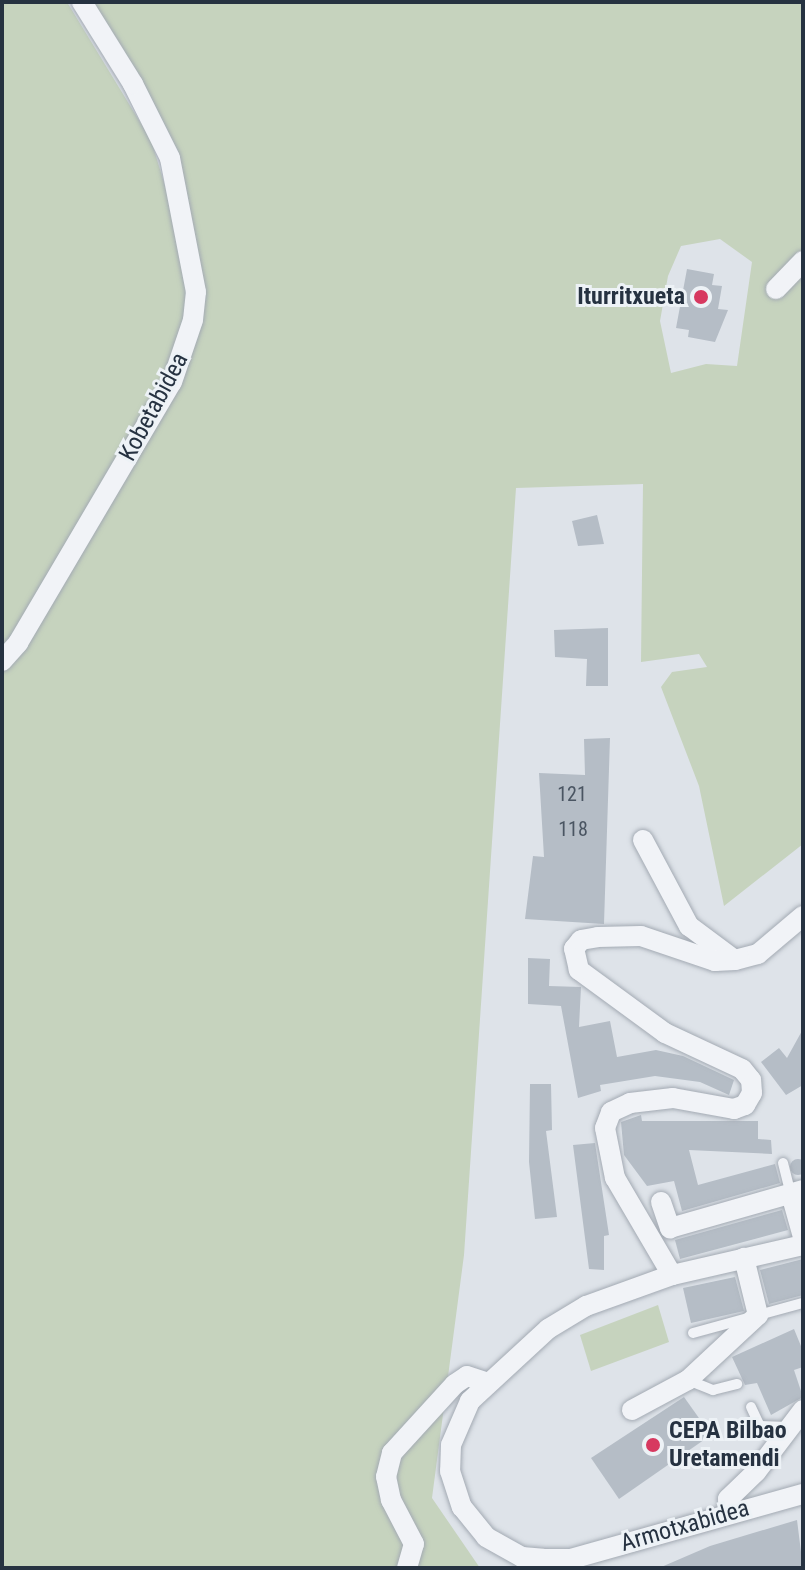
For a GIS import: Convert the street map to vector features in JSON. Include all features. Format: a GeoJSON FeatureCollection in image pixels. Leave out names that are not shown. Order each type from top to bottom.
{"type":"FeatureCollection","features":[{"type":"Feature","properties":{"kind":"street","name":"Kobetabidea"},"geometry":{"type":"LineString","coordinates":[[2,661],[18,643],[172,382],[193,320],[196,292],[170,158],[133,84],[82,2]]}},
{"type":"Feature","properties":{"kind":"street"},"geometry":{"type":"LineString","coordinates":[[776,289],[803,261]]}},
{"type":"Feature","properties":{"kind":"street"},"geometry":{"type":"LineString","coordinates":[[643,840],[689,926],[735,960]]}},
{"type":"Feature","properties":{"kind":"street"},"geometry":{"type":"LineString","coordinates":[[672,1275],[615,1178],[605,1128],[611,1112],[630,1103],[673,1098],[734,1109],[745,1105],[752,1093],[751,1080],[742,1069],[665,1033],[579,970],[574,949],[581,940],[641,936],[715,961],[735,960],[758,954],[803,916]]}},
{"type":"Feature","properties":{"kind":"street"},"geometry":{"type":"LineString","coordinates":[[661,1202],[670,1228],[797,1192],[803,1237]]}},
{"type":"Feature","properties":{"kind":"street","name":"Armotxabidea"},"geometry":{"type":"LineString","coordinates":[[803,1245],[672,1275],[586,1306],[548,1329],[486,1382],[458,1423],[450,1471],[462,1507],[504,1550],[522,1557],[571,1559],[803,1494]]}},
{"type":"Feature","properties":{"kind":"street"},"geometry":{"type":"LineString","coordinates":[[632,1410],[688,1380],[758,1315],[744,1258]]}},
{"type":"Feature","properties":{"kind":"street"},"geometry":{"type":"LineString","coordinates":[[407,1568],[414,1544],[391,1500],[386,1477],[392,1453],[455,1384],[467,1376],[486,1382]]}},
{"type":"Feature","properties":{"kind":"street"},"geometry":{"type":"LineString","coordinates":[[730,1512],[728,1499],[756,1472],[803,1410]]}},
{"type":"Feature","properties":{"kind":"lane"},"geometry":{"type":"LineString","coordinates":[[783,1163],[797,1192]]}},
{"type":"Feature","properties":{"kind":"lane"},"geometry":{"type":"LineString","coordinates":[[693,1333],[803,1303]]}},
{"type":"Feature","properties":{"kind":"lane"},"geometry":{"type":"LineString","coordinates":[[688,1380],[713,1390],[737,1384]]}},
{"type":"Feature","properties":{"kind":"lane"},"geometry":{"type":"LineString","coordinates":[[751,1407],[760,1426],[790,1426]]}},
{"type":"Feature","properties":{"kind":"green space"},"geometry":{"type":"Polygon","coordinates":[[[2,2],[67,2],[151,140],[196,287],[190,209],[179,153],[141,78],[91,2],[803,2],[803,844],[724,906],[699,786],[661,687],[672,672],[707,667],[699,654],[641,662],[643,484],[516,488],[464,1255],[432,1498],[480,1568],[2,1568],[2,2]],[[720,239],[681,246],[668,276],[660,321],[671,373],[706,364],[737,366],[752,262],[720,239]]]}},
{"type":"Feature","properties":{"kind":"green space"},"geometry":{"type":"Polygon","coordinates":[[[658,1305],[669,1342],[591,1371],[580,1335],[658,1305]]]}},
{"type":"Feature","properties":{"kind":"building","name":"Iturritxueta"},"geometry":{"type":"Polygon","coordinates":[[[687,269],[714,274],[712,285],[722,286],[718,309],[728,310],[715,342],[688,337],[689,330],[676,328],[687,269]]]}},
{"type":"Feature","properties":{"kind":"building"},"geometry":{"type":"Polygon","coordinates":[[[597,515],[604,544],[578,546],[572,521],[597,515]]]}},
{"type":"Feature","properties":{"kind":"building"},"geometry":{"type":"Polygon","coordinates":[[[608,628],[608,686],[586,686],[587,659],[555,657],[554,630],[608,628]]]}},
{"type":"Feature","properties":{"kind":"building"},"geometry":{"type":"Polygon","coordinates":[[[610,738],[604,924],[525,919],[533,856],[544,857],[539,773],[585,775],[584,739],[610,738]]]}},
{"type":"Feature","properties":{"kind":"building"},"geometry":{"type":"Polygon","coordinates":[[[528,958],[550,959],[549,986],[581,987],[579,1027],[610,1021],[617,1057],[656,1050],[683,1056],[734,1080],[729,1095],[700,1082],[655,1076],[600,1085],[601,1091],[578,1098],[561,1006],[528,1004],[528,958]]]}},
{"type":"Feature","properties":{"kind":"building"},"geometry":{"type":"Polygon","coordinates":[[[803,1029],[803,1085],[786,1095],[761,1062],[779,1048],[787,1058],[803,1029]]]}},
{"type":"Feature","properties":{"kind":"building"},"geometry":{"type":"Polygon","coordinates":[[[530,1084],[551,1084],[552,1130],[546,1131],[557,1217],[535,1219],[529,1162],[530,1084]]]}},
{"type":"Feature","properties":{"kind":"building"},"geometry":{"type":"Polygon","coordinates":[[[641,1115],[642,1121],[758,1121],[758,1139],[771,1140],[772,1154],[689,1150],[698,1185],[775,1164],[780,1183],[682,1211],[674,1181],[647,1186],[624,1155],[621,1122],[641,1115]]]}},
{"type":"Feature","properties":{"kind":"building"},"geometry":{"type":"Polygon","coordinates":[[[595,1143],[609,1235],[604,1236],[604,1270],[589,1269],[573,1145],[595,1143]]]}},
{"type":"Feature","properties":{"kind":"building"},"geometry":{"type":"Polygon","coordinates":[[[795,1159],[801,1159],[806,1167],[804,1173],[795,1175],[790,1170],[790,1164],[795,1159]]]}},
{"type":"Feature","properties":{"kind":"building"},"geometry":{"type":"Polygon","coordinates":[[[782,1210],[788,1230],[680,1259],[675,1240],[782,1210]]]}},
{"type":"Feature","properties":{"kind":"building"},"geometry":{"type":"Polygon","coordinates":[[[803,1259],[803,1295],[769,1304],[760,1270],[803,1259]]]}},
{"type":"Feature","properties":{"kind":"building"},"geometry":{"type":"Polygon","coordinates":[[[735,1277],[744,1311],[691,1323],[683,1288],[735,1277]]]}},
{"type":"Feature","properties":{"kind":"building"},"geometry":{"type":"Polygon","coordinates":[[[794,1329],[803,1351],[803,1367],[794,1370],[803,1397],[771,1415],[757,1383],[745,1385],[732,1357],[794,1329]]]}},
{"type":"Feature","properties":{"kind":"building","name":"CEPA Bilbao Uretamendi"},"geometry":{"type":"Polygon","coordinates":[[[684,1397],[711,1435],[619,1499],[591,1458],[684,1397]]]}},
{"type":"Feature","properties":{"kind":"building"},"geometry":{"type":"Polygon","coordinates":[[[797,1520],[803,1568],[659,1568],[710,1546],[797,1520]]]}},
{"type":"Feature","properties":{"kind":"place","name":"Iturritxueta"},"geometry":{"type":"Point","coordinates":[701,297]}},
{"type":"Feature","properties":{"kind":"place","name":"CEPA Bilbao Uretamendi"},"geometry":{"type":"Point","coordinates":[653,1445]}}]}
